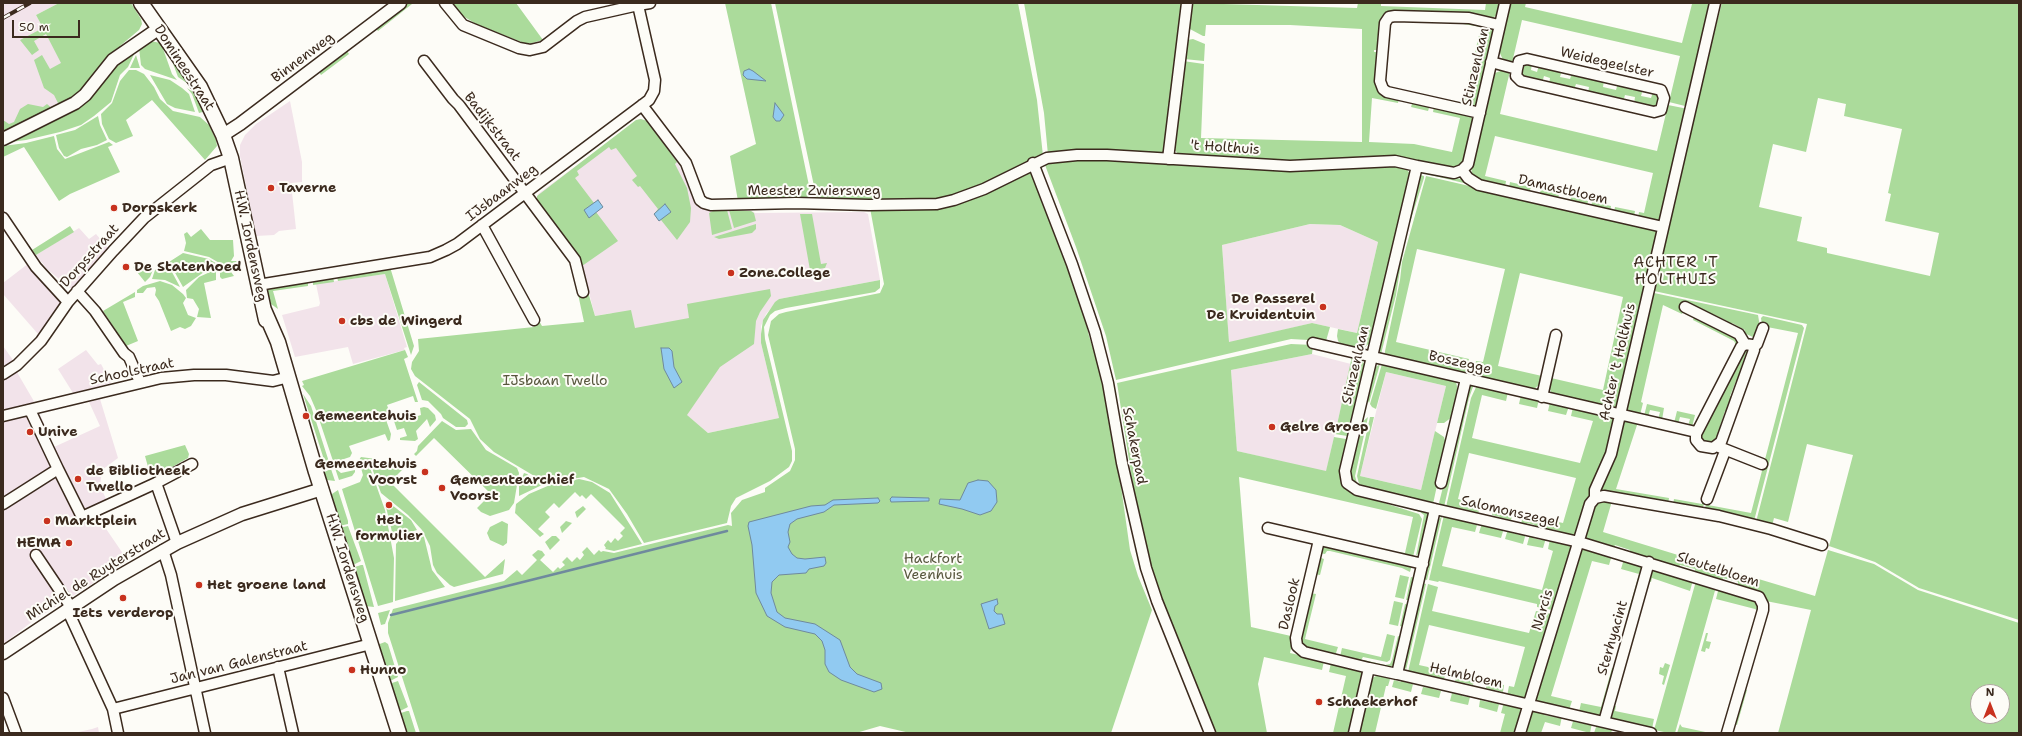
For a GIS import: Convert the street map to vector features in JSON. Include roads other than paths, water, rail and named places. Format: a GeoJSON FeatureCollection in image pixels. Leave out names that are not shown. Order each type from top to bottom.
{"type":"FeatureCollection","features":[{"type":"Feature","properties":{"kind":"main road","name":"Domineestraat"},"geometry":{"type":"LineString","coordinates":[[141,3],[200,87],[223,135]]}},
{"type":"Feature","properties":{"kind":"main road","name":"H.W. Iordensweg"},"geometry":{"type":"LineString","coordinates":[[223,135],[231,158],[264,310],[276,335],[285,378],[295,403],[399,733]]}},
{"type":"Feature","properties":{"kind":"street","name":"Binnenweg"},"geometry":{"type":"LineString","coordinates":[[223,135],[240,124],[400,3]]}},
{"type":"Feature","properties":{"kind":"street"},"geometry":{"type":"LineString","coordinates":[[444,3],[463,25],[519,48],[530,50],[543,47],[577,21],[585,17],[596,13],[650,3]]}},
{"type":"Feature","properties":{"kind":"street"},"geometry":{"type":"LineString","coordinates":[[1168,158],[1187,3]]}},
{"type":"Feature","properties":{"kind":"street","name":"Stinzenlaan"},"geometry":{"type":"LineString","coordinates":[[1462,170],[1469,162],[1505,3]]}},
{"type":"Feature","properties":{"kind":"street","name":"Achter 't Holthuis"},"geometry":{"type":"LineString","coordinates":[[1595,498],[1594,490],[1611,454],[1715,3]]}},
{"type":"Feature","properties":{"kind":"street","name":"IJsbaanweg"},"geometry":{"type":"LineString","coordinates":[[258,285],[430,256],[452,247],[482,225],[642,105],[654,91],[655,80],[638,5]]}},
{"type":"Feature","properties":{"kind":"street"},"geometry":{"type":"LineString","coordinates":[[1480,114],[1387,92],[1383,89],[1380,81],[1385,23],[1389,17],[1395,16],[1469,18],[1500,25]]}},
{"type":"Feature","properties":{"kind":"street"},"geometry":{"type":"LineString","coordinates":[[3,139],[75,103],[85,95],[113,60],[158,29]]}},
{"type":"Feature","properties":{"kind":"street","name":"Weidegeelster"},"geometry":{"type":"LineString","coordinates":[[1527,58],[1658,89],[1663,92],[1664,98],[1661,110],[1654,112],[1521,81],[1516,76],[1517,69],[1519,61],[1527,58]]}},
{"type":"Feature","properties":{"kind":"street","name":"Badijkstraat"},"geometry":{"type":"LineString","coordinates":[[424,61],[459,105],[575,260],[583,292]]}},
{"type":"Feature","properties":{"kind":"street"},"geometry":{"type":"LineString","coordinates":[[1491,62],[1517,69]]}},
{"type":"Feature","properties":{"kind":"street","name":"Meester Zwiersweg"},"geometry":{"type":"LineString","coordinates":[[642,105],[686,163],[700,200],[707,205],[796,203],[937,204],[954,200],[984,189],[1033,163]]}},
{"type":"Feature","properties":{"kind":"street","name":"'t Holthuis"},"geometry":{"type":"LineString","coordinates":[[1033,163],[1047,158],[1107,155],[1290,166],[1395,161],[1416,166]]}},
{"type":"Feature","properties":{"kind":"street","name":"Dorpsstraat"},"geometry":{"type":"LineString","coordinates":[[3,374],[17,365],[36,347],[68,302],[112,251],[156,207],[211,165],[231,158]]}},
{"type":"Feature","properties":{"kind":"street","name":"Schakerpad"},"geometry":{"type":"LineString","coordinates":[[1033,163],[1072,264],[1095,332],[1108,383],[1122,463],[1146,568],[1165,623],[1210,733]]}},
{"type":"Feature","properties":{"kind":"street"},"geometry":{"type":"LineString","coordinates":[[1416,166],[1451,173],[1462,170]]}},
{"type":"Feature","properties":{"kind":"street","name":"Stinzenlaan"},"geometry":{"type":"LineString","coordinates":[[1416,166],[1345,471],[1346,480],[1351,487],[1357,490],[1436,509]]}},
{"type":"Feature","properties":{"kind":"street","name":"Damastbloem"},"geometry":{"type":"LineString","coordinates":[[1462,170],[1468,178],[1479,185],[1663,227]]}},
{"type":"Feature","properties":{"kind":"street"},"geometry":{"type":"LineString","coordinates":[[3,218],[36,268],[68,302]]}},
{"type":"Feature","properties":{"kind":"street"},"geometry":{"type":"LineString","coordinates":[[482,225],[534,320]]}},
{"type":"Feature","properties":{"kind":"street"},"geometry":{"type":"LineString","coordinates":[[78,291],[99,316],[124,352],[129,356],[140,382]]}},
{"type":"Feature","properties":{"kind":"street"},"geometry":{"type":"LineString","coordinates":[[1685,307],[1739,334],[1753,353],[1721,448],[1707,499]]}},
{"type":"Feature","properties":{"kind":"street"},"geometry":{"type":"LineString","coordinates":[[1762,464],[1721,448],[1713,448],[1699,444],[1695,438],[1696,432],[1740,347],[1757,344],[1763,328]]}},
{"type":"Feature","properties":{"kind":"street"},"geometry":{"type":"LineString","coordinates":[[1542,396],[1556,335]]}},
{"type":"Feature","properties":{"kind":"street","name":"Boszegge"},"geometry":{"type":"LineString","coordinates":[[1313,343],[1696,432]]}},
{"type":"Feature","properties":{"kind":"street","name":"Schoolstraat"},"geometry":{"type":"LineString","coordinates":[[3,416],[161,378],[194,375],[226,375],[268,382],[285,378]]}},
{"type":"Feature","properties":{"kind":"street"},"geometry":{"type":"LineString","coordinates":[[1441,483],[1466,379]]}},
{"type":"Feature","properties":{"kind":"street"},"geometry":{"type":"LineString","coordinates":[[30,410],[82,517],[156,483],[192,464]]}},
{"type":"Feature","properties":{"kind":"street"},"geometry":{"type":"LineString","coordinates":[[3,504],[58,469]]}},
{"type":"Feature","properties":{"kind":"street"},"geometry":{"type":"LineString","coordinates":[[156,483],[177,543]]}},
{"type":"Feature","properties":{"kind":"street","name":"Michiel de Ruyterstraat"},"geometry":{"type":"LineString","coordinates":[[3,653],[69,608],[163,550],[242,514],[322,489]]}},
{"type":"Feature","properties":{"kind":"street"},"geometry":{"type":"LineString","coordinates":[[1595,498],[1604,496],[1719,516],[1771,529],[1822,545]]}},
{"type":"Feature","properties":{"kind":"street","name":"Narcis"},"geometry":{"type":"LineString","coordinates":[[1520,733],[1590,504],[1595,498]]}},
{"type":"Feature","properties":{"kind":"street"},"geometry":{"type":"LineString","coordinates":[[1354,733],[1369,668],[1397,674],[1436,509]]}},
{"type":"Feature","properties":{"kind":"street","name":"Salomonszegel"},"geometry":{"type":"LineString","coordinates":[[1436,509],[1579,542]]}},
{"type":"Feature","properties":{"kind":"street"},"geometry":{"type":"LineString","coordinates":[[1268,528],[1423,564]]}},
{"type":"Feature","properties":{"kind":"street","name":"Daslook"},"geometry":{"type":"LineString","coordinates":[[1319,540],[1296,638],[1297,646],[1304,652],[1369,668]]}},
{"type":"Feature","properties":{"kind":"street","name":"Sleutelbloem"},"geometry":{"type":"LineString","coordinates":[[1579,542],[1754,594],[1761,600],[1763,610],[1728,733]]}},
{"type":"Feature","properties":{"kind":"street"},"geometry":{"type":"LineString","coordinates":[[163,550],[171,575],[205,733]]}},
{"type":"Feature","properties":{"kind":"street"},"geometry":{"type":"LineString","coordinates":[[36,555],[69,608],[113,709],[118,733]]}},
{"type":"Feature","properties":{"kind":"street","name":"Sterhyacint"},"geometry":{"type":"LineString","coordinates":[[1604,722],[1648,562]]}},
{"type":"Feature","properties":{"kind":"street","name":"Jan van Galenstraat"},"geometry":{"type":"LineString","coordinates":[[113,709],[372,644]]}},
{"type":"Feature","properties":{"kind":"street"},"geometry":{"type":"LineString","coordinates":[[278,667],[292,733]]}},
{"type":"Feature","properties":{"kind":"street","name":"Helmbloem"},"geometry":{"type":"LineString","coordinates":[[1397,674],[1529,704]]}},
{"type":"Feature","properties":{"kind":"street"},"geometry":{"type":"LineString","coordinates":[[3,698],[16,733]]}},
{"type":"Feature","properties":{"kind":"street"},"geometry":{"type":"LineString","coordinates":[[1529,704],[1651,733]]}},
{"type":"Feature","properties":{"kind":"water"},"geometry":{"type":"Polygon","coordinates":[[[749,69],[766,81],[747,79],[743,75],[744,71],[749,69]]]}},
{"type":"Feature","properties":{"kind":"water"},"geometry":{"type":"Polygon","coordinates":[[[775,103],[784,115],[780,121],[776,121],[773,117],[775,103]]]}},
{"type":"Feature","properties":{"kind":"water"},"geometry":{"type":"Polygon","coordinates":[[[598,200],[603,207],[589,218],[584,210],[598,200]]]}},
{"type":"Feature","properties":{"kind":"water"},"geometry":{"type":"Polygon","coordinates":[[[665,204],[671,212],[659,221],[654,214],[665,204]]]}},
{"type":"Feature","properties":{"kind":"water"},"geometry":{"type":"Polygon","coordinates":[[[661,348],[669,348],[672,351],[674,367],[682,382],[674,388],[664,369],[661,348]]]}},
{"type":"Feature","properties":{"kind":"water"},"geometry":{"type":"Polygon","coordinates":[[[978,480],[988,481],[996,490],[997,502],[991,511],[980,515],[939,504],[940,499],[960,500],[968,483],[978,480]]]}},
{"type":"Feature","properties":{"kind":"water"},"geometry":{"type":"Polygon","coordinates":[[[892,497],[929,498],[929,501],[891,502],[890,499],[892,497]]]}},
{"type":"Feature","properties":{"kind":"water"},"geometry":{"type":"Polygon","coordinates":[[[878,498],[880,501],[878,503],[834,505],[824,512],[797,519],[790,524],[788,532],[790,542],[788,547],[792,554],[797,558],[805,559],[825,557],[826,563],[824,566],[809,569],[806,573],[779,575],[772,582],[771,593],[777,612],[785,618],[815,624],[840,640],[850,667],[857,674],[881,683],[882,689],[874,692],[841,680],[829,672],[825,664],[825,650],[822,641],[815,634],[785,627],[767,616],[756,593],[752,545],[748,526],[749,522],[811,506],[825,505],[833,500],[878,498]]]}},
{"type":"Feature","properties":{"kind":"water"},"geometry":{"type":"Polygon","coordinates":[[[997,599],[998,604],[995,606],[994,611],[997,614],[1002,614],[1005,624],[989,629],[981,604],[997,599]]]}},
{"type":"Feature","properties":{"kind":"waterway"},"geometry":{"type":"LineString","coordinates":[[391,615],[727,531]]}},
{"type":"Feature","properties":{"kind":"railway"},"geometry":{"type":"LineString","coordinates":[[3,18],[30,3]]}},
{"type":"Feature","properties":{"kind":"place","name":"Taverne"},"geometry":{"type":"Point","coordinates":[271,188]}},
{"type":"Feature","properties":{"kind":"place","name":"Dorpskerk"},"geometry":{"type":"Point","coordinates":[114,208]}},
{"type":"Feature","properties":{"kind":"place","name":"De Statenhoed"},"geometry":{"type":"Point","coordinates":[126,267]}},
{"type":"Feature","properties":{"kind":"place","name":"Zone.College"},"geometry":{"type":"Point","coordinates":[731,273]}},
{"type":"Feature","properties":{"kind":"place","name":"De Passerel De Kruidentuin"},"geometry":{"type":"Point","coordinates":[1323,307]}},
{"type":"Feature","properties":{"kind":"place","name":"cbs de Wingerd"},"geometry":{"type":"Point","coordinates":[342,321]}},
{"type":"Feature","properties":{"kind":"place","name":"Gemeentehuis"},"geometry":{"type":"Point","coordinates":[306,416]}},
{"type":"Feature","properties":{"kind":"place","name":"Gelre Groep"},"geometry":{"type":"Point","coordinates":[1272,427]}},
{"type":"Feature","properties":{"kind":"place","name":"Unive"},"geometry":{"type":"Point","coordinates":[30,432]}},
{"type":"Feature","properties":{"kind":"place","name":"Gemeentehuis Voorst"},"geometry":{"type":"Point","coordinates":[425,472]}},
{"type":"Feature","properties":{"kind":"place","name":"de Bibliotheek Twello"},"geometry":{"type":"Point","coordinates":[78,479]}},
{"type":"Feature","properties":{"kind":"place","name":"Gemeentearchief Voorst"},"geometry":{"type":"Point","coordinates":[442,488]}},
{"type":"Feature","properties":{"kind":"place","name":"Het formulier"},"geometry":{"type":"Point","coordinates":[389,505]}},
{"type":"Feature","properties":{"kind":"place","name":"Marktplein"},"geometry":{"type":"Point","coordinates":[47,521]}},
{"type":"Feature","properties":{"kind":"place","name":"HEMA"},"geometry":{"type":"Point","coordinates":[69,543]}},
{"type":"Feature","properties":{"kind":"place","name":"Het groene land"},"geometry":{"type":"Point","coordinates":[199,585]}},
{"type":"Feature","properties":{"kind":"place","name":"Iets verderop"},"geometry":{"type":"Point","coordinates":[123,598]}},
{"type":"Feature","properties":{"kind":"place","name":"Hunno"},"geometry":{"type":"Point","coordinates":[352,670]}},
{"type":"Feature","properties":{"kind":"place","name":"Schaekerhof"},"geometry":{"type":"Point","coordinates":[1319,702]}},
{"type":"Feature","properties":{"kind":"district","name":"ACHTER 'T HOLTHUIS"},"geometry":{"type":"Point","coordinates":[1676,272]}},
{"type":"Feature","properties":{"kind":"park label","name":"IJsbaan Twello"},"geometry":{"type":"Point","coordinates":[555,381]}},
{"type":"Feature","properties":{"kind":"park label","name":"Hackfort Veenhuis"},"geometry":{"type":"Point","coordinates":[933,568]}}]}
